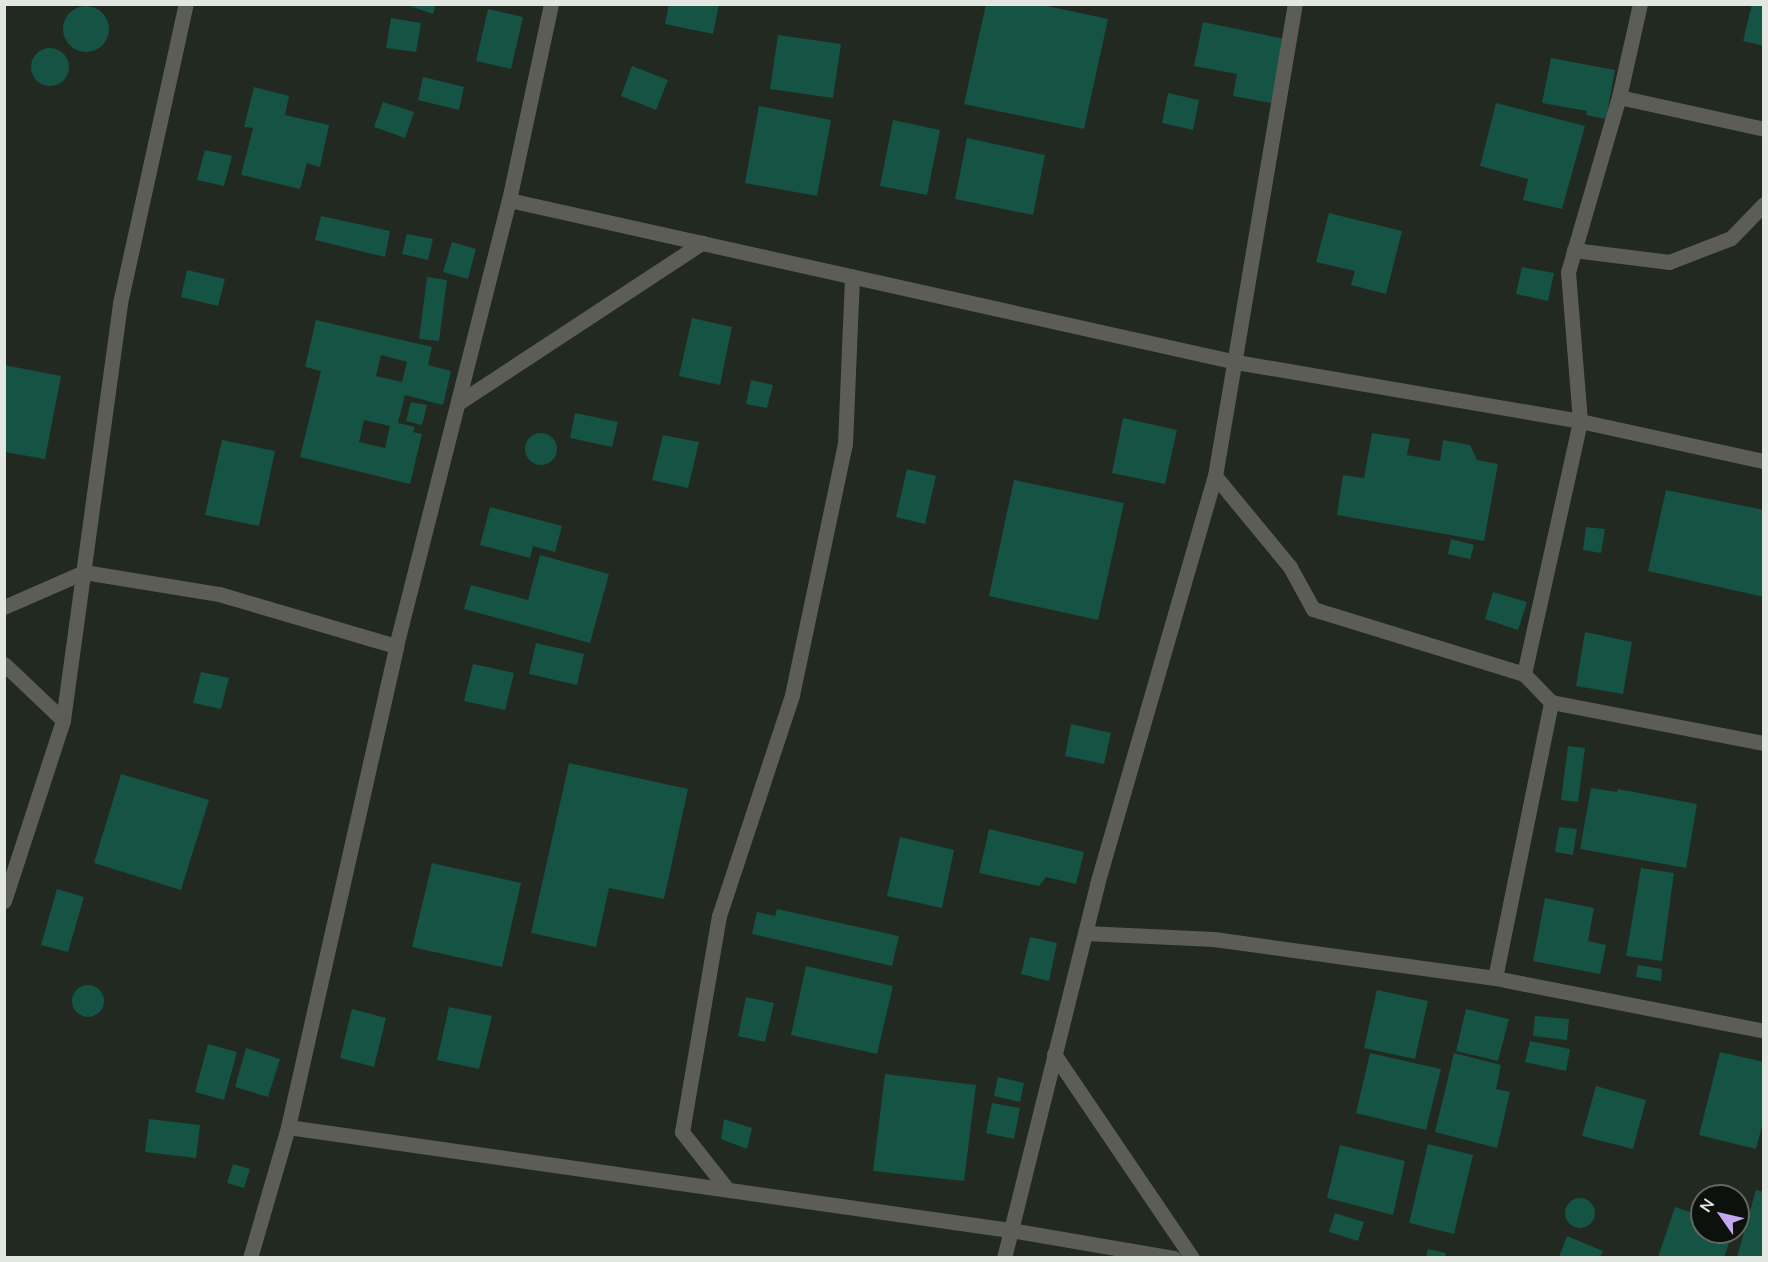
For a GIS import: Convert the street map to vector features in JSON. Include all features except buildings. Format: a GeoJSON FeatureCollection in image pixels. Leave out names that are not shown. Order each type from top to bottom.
{"type":"FeatureCollection","features":[{"type":"Feature","properties":{"kind":"street"},"geometry":{"type":"LineString","coordinates":[[4,901],[63,720],[120,303],[186,4]]}},
{"type":"Feature","properties":{"kind":"street"},"geometry":{"type":"LineString","coordinates":[[250,1257],[288,1127],[396,646],[509,200],[551,4]]}},
{"type":"Feature","properties":{"kind":"street"},"geometry":{"type":"LineString","coordinates":[[1004,1257],[1085,933],[1215,476],[1295,4]]}},
{"type":"Feature","properties":{"kind":"street"},"geometry":{"type":"LineString","coordinates":[[1524,674],[1580,421],[1568,272],[1619,97],[1640,4]]}},
{"type":"Feature","properties":{"kind":"street"},"geometry":{"type":"LineString","coordinates":[[1619,97],[1764,129]]}},
{"type":"Feature","properties":{"kind":"street"},"geometry":{"type":"LineString","coordinates":[[509,200],[1236,362],[1580,421],[1764,461]]}},
{"type":"Feature","properties":{"kind":"street"},"geometry":{"type":"LineString","coordinates":[[1574,250],[1669,262],[1731,238],[1764,204]]}},
{"type":"Feature","properties":{"kind":"street"},"geometry":{"type":"LineString","coordinates":[[458,403],[702,243]]}},
{"type":"Feature","properties":{"kind":"street"},"geometry":{"type":"LineString","coordinates":[[727,1189],[682,1132],[719,916],[792,695],[844,444],[852,276]]}},
{"type":"Feature","properties":{"kind":"street"},"geometry":{"type":"LineString","coordinates":[[1215,476],[1290,567],[1313,609],[1524,674],[1551,702],[1764,743]]}},
{"type":"Feature","properties":{"kind":"street"},"geometry":{"type":"LineString","coordinates":[[4,607],[84,572],[219,594],[396,646]]}},
{"type":"Feature","properties":{"kind":"street"},"geometry":{"type":"LineString","coordinates":[[4,664],[63,720]]}},
{"type":"Feature","properties":{"kind":"street"},"geometry":{"type":"LineString","coordinates":[[1495,978],[1551,702]]}},
{"type":"Feature","properties":{"kind":"street"},"geometry":{"type":"LineString","coordinates":[[1085,933],[1214,939],[1495,978],[1764,1031]]}},
{"type":"Feature","properties":{"kind":"street"},"geometry":{"type":"LineString","coordinates":[[1054,1054],[1192,1257]]}},
{"type":"Feature","properties":{"kind":"street"},"geometry":{"type":"LineString","coordinates":[[288,1127],[1010,1230],[1174,1257]]}}]}
